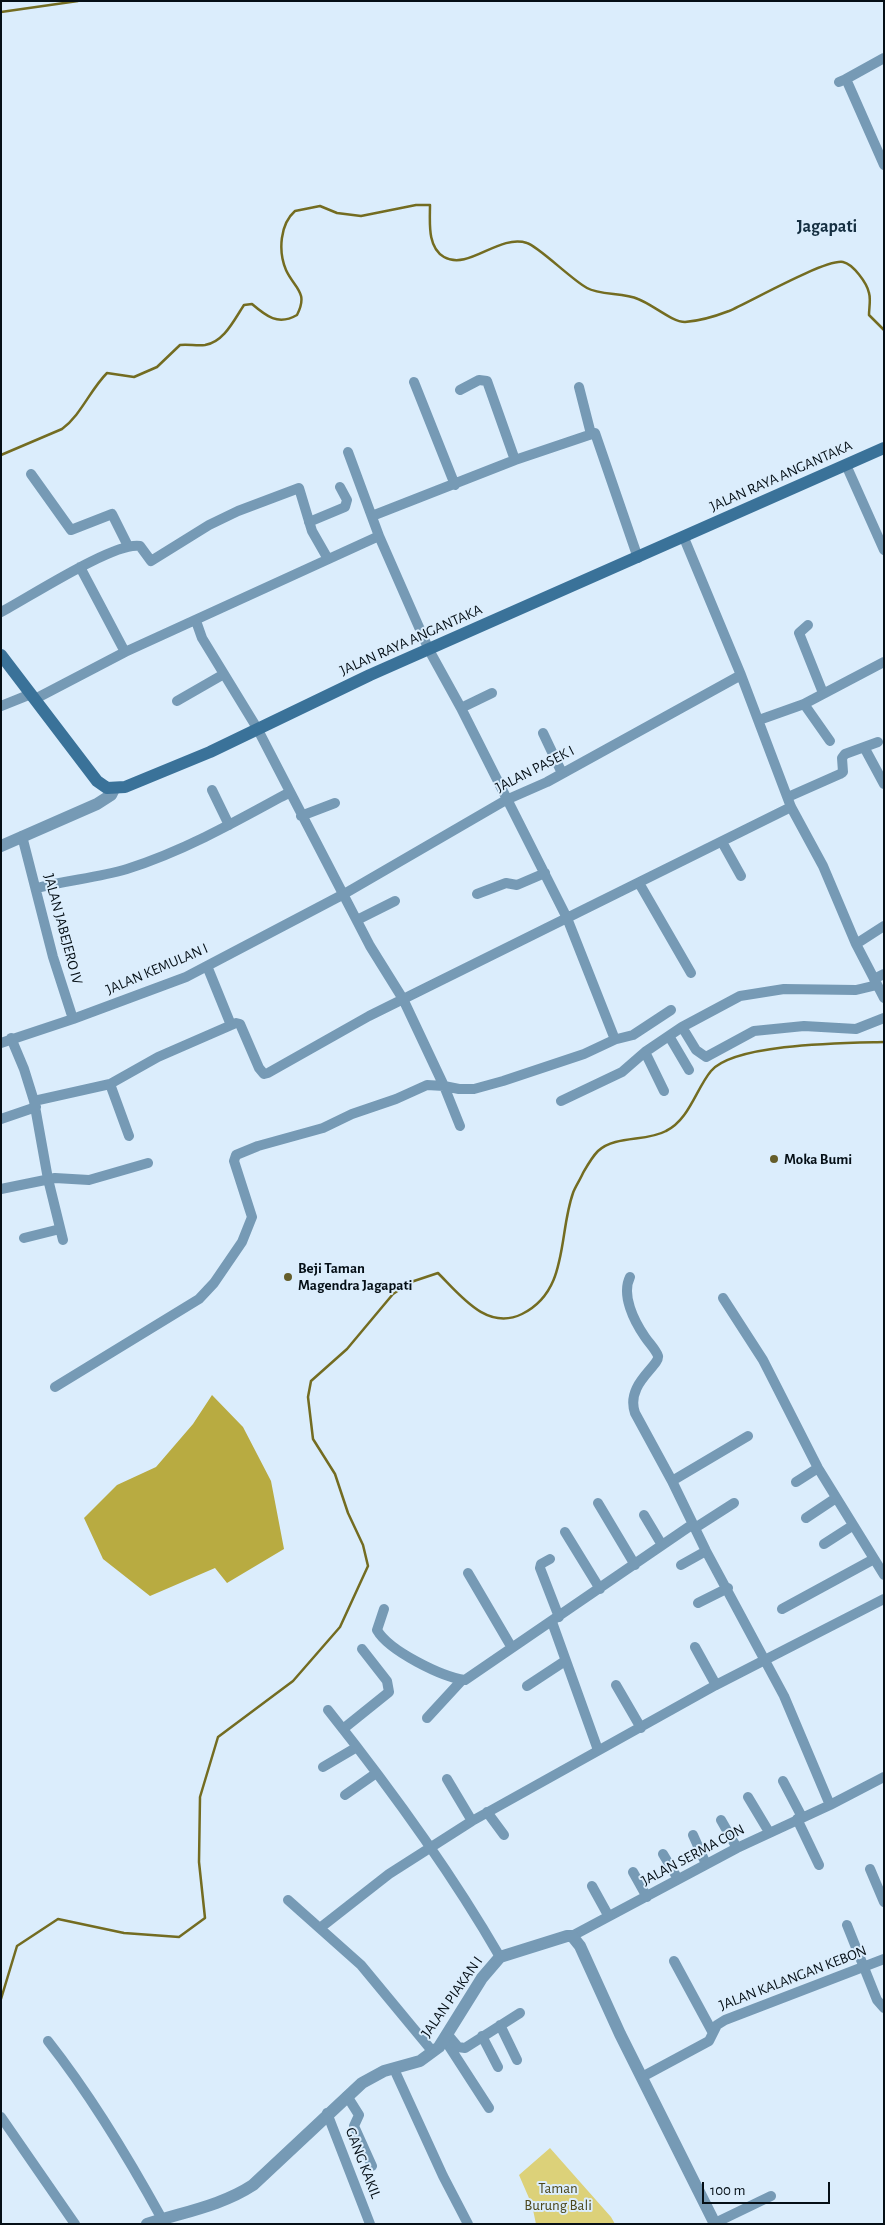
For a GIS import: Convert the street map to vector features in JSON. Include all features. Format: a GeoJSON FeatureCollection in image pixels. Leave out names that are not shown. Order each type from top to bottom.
{"type":"FeatureCollection","features":[{"type":"Feature","properties":{"kind":"main road","name":"JALAN RAYA ANGANTAKA"},"geometry":{"type":"LineString","coordinates":[[114,789],[125,788],[210,752],[257,728],[429,650],[884,448]]}},
{"type":"Feature","properties":{"kind":"main road"},"geometry":{"type":"LineString","coordinates":[[1,655],[97,781],[107,788],[114,789]]}},
{"type":"Feature","properties":{"kind":"street"},"geometry":{"type":"LineString","coordinates":[[884,58],[842,81],[884,165]]}},
{"type":"Feature","properties":{"kind":"street"},"geometry":{"type":"LineString","coordinates":[[460,390],[479,380],[487,381],[515,460]]}},
{"type":"Feature","properties":{"kind":"street"},"geometry":{"type":"LineString","coordinates":[[414,382],[455,485]]}},
{"type":"Feature","properties":{"kind":"street"},"geometry":{"type":"LineString","coordinates":[[579,387],[591,434]]}},
{"type":"Feature","properties":{"kind":"street"},"geometry":{"type":"LineString","coordinates":[[372,516],[515,460],[595,433],[598,436],[638,558]]}},
{"type":"Feature","properties":{"kind":"street"},"geometry":{"type":"LineString","coordinates":[[348,452],[379,536],[429,650],[461,708],[567,918],[616,1039]]}},
{"type":"Feature","properties":{"kind":"street"},"geometry":{"type":"LineString","coordinates":[[846,465],[884,550]]}},
{"type":"Feature","properties":{"kind":"street"},"geometry":{"type":"LineString","coordinates":[[31,474],[71,530],[112,514],[128,546]]}},
{"type":"Feature","properties":{"kind":"street"},"geometry":{"type":"LineString","coordinates":[[310,522],[345,507],[347,500],[340,487]]}},
{"type":"Feature","properties":{"kind":"street"},"geometry":{"type":"LineString","coordinates":[[1,612],[80,567],[128,546],[140,546],[151,560],[224,518],[299,488],[310,522],[328,559]]}},
{"type":"Feature","properties":{"kind":"street"},"geometry":{"type":"LineString","coordinates":[[1,706],[33,697],[124,652],[196,621],[379,536]]}},
{"type":"Feature","properties":{"kind":"street"},"geometry":{"type":"LineString","coordinates":[[684,538],[759,720],[791,808],[823,866],[856,944],[874,974],[884,998]]}},
{"type":"Feature","properties":{"kind":"street"},"geometry":{"type":"LineString","coordinates":[[80,567],[124,652]]}},
{"type":"Feature","properties":{"kind":"street"},"geometry":{"type":"LineString","coordinates":[[196,621],[202,638],[257,728],[301,816],[357,920],[403,999],[444,1086],[460,1126]]}},
{"type":"Feature","properties":{"kind":"street"},"geometry":{"type":"LineString","coordinates":[[808,624],[799,632],[823,694]]}},
{"type":"Feature","properties":{"kind":"street"},"geometry":{"type":"LineString","coordinates":[[759,720],[804,704],[884,662]]}},
{"type":"Feature","properties":{"kind":"street"},"geometry":{"type":"LineString","coordinates":[[177,701],[224,674]]}},
{"type":"Feature","properties":{"kind":"street","name":"JALAN PASEK I"},"geometry":{"type":"LineString","coordinates":[[344,894],[506,800],[562,773],[741,675]]}},
{"type":"Feature","properties":{"kind":"street"},"geometry":{"type":"LineString","coordinates":[[461,708],[492,693]]}},
{"type":"Feature","properties":{"kind":"street"},"geometry":{"type":"LineString","coordinates":[[804,704],[830,741]]}},
{"type":"Feature","properties":{"kind":"street"},"geometry":{"type":"LineString","coordinates":[[543,733],[562,773]]}},
{"type":"Feature","properties":{"kind":"street"},"geometry":{"type":"LineString","coordinates":[[788,797],[819,785],[843,772],[843,757],[878,742]]}},
{"type":"Feature","properties":{"kind":"street"},"geometry":{"type":"LineString","coordinates":[[864,747],[884,784]]}},
{"type":"Feature","properties":{"kind":"street"},"geometry":{"type":"LineString","coordinates":[[1,846],[24,841],[97,804],[111,795],[114,789]]}},
{"type":"Feature","properties":{"kind":"street"},"geometry":{"type":"LineString","coordinates":[[212,790],[229,825]]}},
{"type":"Feature","properties":{"kind":"street"},"geometry":{"type":"LineString","coordinates":[[37,888],[92,879],[127,869],[186,846],[290,792]]}},
{"type":"Feature","properties":{"kind":"street"},"geometry":{"type":"LineString","coordinates":[[301,816],[335,803]]}},
{"type":"Feature","properties":{"kind":"street"},"geometry":{"type":"LineString","coordinates":[[1,1119],[35,1104],[110,1084],[158,1057],[231,1025],[240,1024],[259,1068],[264,1074],[268,1074],[403,999],[791,808]]}},
{"type":"Feature","properties":{"kind":"street","name":"JALAN JABEJERO IV"},"geometry":{"type":"LineString","coordinates":[[24,841],[53,957],[73,1019]]}},
{"type":"Feature","properties":{"kind":"street"},"geometry":{"type":"LineString","coordinates":[[722,842],[741,876]]}},
{"type":"Feature","properties":{"kind":"street"},"geometry":{"type":"LineString","coordinates":[[477,894],[506,883],[517,885],[545,873]]}},
{"type":"Feature","properties":{"kind":"street"},"geometry":{"type":"LineString","coordinates":[[639,883],[691,973]]}},
{"type":"Feature","properties":{"kind":"street","name":"JALAN KEMULAN I"},"geometry":{"type":"LineString","coordinates":[[1,1042],[73,1019],[186,976],[344,894]]}},
{"type":"Feature","properties":{"kind":"street"},"geometry":{"type":"LineString","coordinates":[[357,920],[395,901]]}},
{"type":"Feature","properties":{"kind":"street"},"geometry":{"type":"LineString","coordinates":[[856,944],[884,926]]}},
{"type":"Feature","properties":{"kind":"street"},"geometry":{"type":"LineString","coordinates":[[207,966],[231,1025]]}},
{"type":"Feature","properties":{"kind":"street"},"geometry":{"type":"LineString","coordinates":[[561,1102],[622,1072],[645,1052],[682,1027],[740,996],[784,989],[856,990],[874,974]]}},
{"type":"Feature","properties":{"kind":"street"},"geometry":{"type":"LineString","coordinates":[[56,1387],[199,1299],[214,1283],[242,1242],[252,1217],[234,1161],[236,1155],[258,1146],[323,1128],[352,1114],[396,1100],[427,1086],[444,1086],[459,1089],[474,1088],[503,1081],[576,1057],[616,1039],[633,1035],[671,1010]]}},
{"type":"Feature","properties":{"kind":"street"},"geometry":{"type":"LineString","coordinates":[[682,1027],[696,1050],[706,1057],[754,1031],[804,1026],[856,1029],[884,1018]]}},
{"type":"Feature","properties":{"kind":"street"},"geometry":{"type":"LineString","coordinates":[[669,1036],[689,1070]]}},
{"type":"Feature","properties":{"kind":"street"},"geometry":{"type":"LineString","coordinates":[[11,1038],[24,1069],[35,1104],[48,1180],[63,1240]]}},
{"type":"Feature","properties":{"kind":"street"},"geometry":{"type":"LineString","coordinates":[[645,1052],[664,1091]]}},
{"type":"Feature","properties":{"kind":"street"},"geometry":{"type":"LineString","coordinates":[[110,1084],[129,1136]]}},
{"type":"Feature","properties":{"kind":"street"},"geometry":{"type":"LineString","coordinates":[[1,1190],[65,1177],[89,1180],[148,1163]]}},
{"type":"Feature","properties":{"kind":"street"},"geometry":{"type":"LineString","coordinates":[[24,1238],[60,1229]]}},
{"type":"Feature","properties":{"kind":"street"},"geometry":{"type":"LineString","coordinates":[[630,1277],[626,1291],[631,1308],[641,1332],[655,1351],[658,1360],[657,1364],[641,1378],[632,1406],[792,1713],[830,1805]]}},
{"type":"Feature","properties":{"kind":"street"},"geometry":{"type":"LineString","coordinates":[[723,1298],[763,1360],[818,1468],[852,1526],[878,1560],[884,1575]]}},
{"type":"Feature","properties":{"kind":"street"},"geometry":{"type":"LineString","coordinates":[[672,1481],[748,1436]]}},
{"type":"Feature","properties":{"kind":"street"},"geometry":{"type":"LineString","coordinates":[[796,1482],[818,1468]]}},
{"type":"Feature","properties":{"kind":"street"},"geometry":{"type":"LineString","coordinates":[[806,1518],[836,1498]]}},
{"type":"Feature","properties":{"kind":"street"},"geometry":{"type":"LineString","coordinates":[[598,1503],[635,1565]]}},
{"type":"Feature","properties":{"kind":"street"},"geometry":{"type":"LineString","coordinates":[[384,1609],[377,1630],[390,1643],[422,1666],[446,1676],[467,1680],[662,1545],[734,1503]]}},
{"type":"Feature","properties":{"kind":"street"},"geometry":{"type":"LineString","coordinates":[[644,1515],[662,1545]]}},
{"type":"Feature","properties":{"kind":"street"},"geometry":{"type":"LineString","coordinates":[[824,1544],[852,1526]]}},
{"type":"Feature","properties":{"kind":"street"},"geometry":{"type":"LineString","coordinates":[[565,1532],[600,1589]]}},
{"type":"Feature","properties":{"kind":"street"},"geometry":{"type":"LineString","coordinates":[[681,1565],[706,1551]]}},
{"type":"Feature","properties":{"kind":"street"},"geometry":{"type":"LineString","coordinates":[[550,1559],[541,1564],[540,1568],[565,1661],[598,1750]]}},
{"type":"Feature","properties":{"kind":"street"},"geometry":{"type":"LineString","coordinates":[[782,1609],[878,1560]]}},
{"type":"Feature","properties":{"kind":"street"},"geometry":{"type":"LineString","coordinates":[[468,1573],[512,1648]]}},
{"type":"Feature","properties":{"kind":"street"},"geometry":{"type":"LineString","coordinates":[[698,1604],[728,1588]]}},
{"type":"Feature","properties":{"kind":"street"},"geometry":{"type":"LineString","coordinates":[[320,1928],[430,1846],[487,1812],[716,1685],[884,1599]]}},
{"type":"Feature","properties":{"kind":"street"},"geometry":{"type":"LineString","coordinates":[[695,1647],[716,1685]]}},
{"type":"Feature","properties":{"kind":"street"},"geometry":{"type":"LineString","coordinates":[[343,1729],[389,1692],[386,1681],[362,1649]]}},
{"type":"Feature","properties":{"kind":"street"},"geometry":{"type":"LineString","coordinates":[[528,1686],[565,1661]]}},
{"type":"Feature","properties":{"kind":"street"},"geometry":{"type":"LineString","coordinates":[[427,1718],[462,1680]]}},
{"type":"Feature","properties":{"kind":"street"},"geometry":{"type":"LineString","coordinates":[[616,1685],[641,1728]]}},
{"type":"Feature","properties":{"kind":"street"},"geometry":{"type":"LineString","coordinates":[[328,1710],[357,1746],[430,1846],[466,1900],[500,1957]]}},
{"type":"Feature","properties":{"kind":"street"},"geometry":{"type":"LineString","coordinates":[[323,1767],[357,1746]]}},
{"type":"Feature","properties":{"kind":"street"},"geometry":{"type":"LineString","coordinates":[[345,1796],[376,1774]]}},
{"type":"Feature","properties":{"kind":"street","name":"JALAN SERMA CON"},"geometry":{"type":"LineString","coordinates":[[572,1936],[768,1832],[830,1805],[884,1778]]}},
{"type":"Feature","properties":{"kind":"street"},"geometry":{"type":"LineString","coordinates":[[447,1779],[472,1821]]}},
{"type":"Feature","properties":{"kind":"street"},"geometry":{"type":"LineString","coordinates":[[784,1781],[819,1865]]}},
{"type":"Feature","properties":{"kind":"street"},"geometry":{"type":"LineString","coordinates":[[748,1797],[768,1832]]}},
{"type":"Feature","properties":{"kind":"street"},"geometry":{"type":"LineString","coordinates":[[487,1812],[504,1835]]}},
{"type":"Feature","properties":{"kind":"street"},"geometry":{"type":"LineString","coordinates":[[721,1820],[737,1848]]}},
{"type":"Feature","properties":{"kind":"street"},"geometry":{"type":"LineString","coordinates":[[693,1836],[706,1864]]}},
{"type":"Feature","properties":{"kind":"street"},"geometry":{"type":"LineString","coordinates":[[663,1854],[678,1879]]}},
{"type":"Feature","properties":{"kind":"street"},"geometry":{"type":"LineString","coordinates":[[870,1870],[884,1902]]}},
{"type":"Feature","properties":{"kind":"street"},"geometry":{"type":"LineString","coordinates":[[633,1872],[647,1897]]}},
{"type":"Feature","properties":{"kind":"street"},"geometry":{"type":"LineString","coordinates":[[592,1886],[608,1916]]}},
{"type":"Feature","properties":{"kind":"street"},"geometry":{"type":"LineString","coordinates":[[288,1900],[361,1965],[433,2052]]}},
{"type":"Feature","properties":{"kind":"street"},"geometry":{"type":"LineString","coordinates":[[847,1925],[877,2000],[884,2008]]}},
{"type":"Feature","properties":{"kind":"street"},"geometry":{"type":"LineString","coordinates":[[572,1936],[580,1946],[642,2077],[715,2223],[771,2196]]}},
{"type":"Feature","properties":{"kind":"street","name":"JALAN PIAKAN I"},"geometry":{"type":"LineString","coordinates":[[147,2224],[214,2205],[244,2191],[273,2167],[327,2113],[368,2079],[420,2061],[433,2052],[447,2038],[482,1978],[500,1957],[572,1936]]}},
{"type":"Feature","properties":{"kind":"street","name":"JALAN KALANGAN KEBON"},"geometry":{"type":"LineString","coordinates":[[642,2077],[709,2041],[717,2025],[725,2020],[884,1959]]}},
{"type":"Feature","properties":{"kind":"street"},"geometry":{"type":"LineString","coordinates":[[674,1962],[713,2033]]}},
{"type":"Feature","properties":{"kind":"street"},"geometry":{"type":"LineString","coordinates":[[447,2038],[462,2048],[520,2013]]}},
{"type":"Feature","properties":{"kind":"street"},"geometry":{"type":"LineString","coordinates":[[500,2025],[517,2060]]}},
{"type":"Feature","properties":{"kind":"street"},"geometry":{"type":"LineString","coordinates":[[482,2036],[498,2067]]}},
{"type":"Feature","properties":{"kind":"street"},"geometry":{"type":"LineString","coordinates":[[447,2038],[489,2108]]}},
{"type":"Feature","properties":{"kind":"street"},"geometry":{"type":"LineString","coordinates":[[48,2041],[80,2082],[136,2172],[162,2219]]}},
{"type":"Feature","properties":{"kind":"street"},"geometry":{"type":"LineString","coordinates":[[394,2069],[443,2176],[468,2224]]}},
{"type":"Feature","properties":{"kind":"street"},"geometry":{"type":"LineString","coordinates":[[347,2096],[359,2115],[354,2126],[372,2166]]}},
{"type":"Feature","properties":{"kind":"street","name":"GANG KAKIL"},"geometry":{"type":"LineString","coordinates":[[327,2113],[370,2224]]}},
{"type":"Feature","properties":{"kind":"street"},"geometry":{"type":"LineString","coordinates":[[1,2117],[75,2224]]}},
{"type":"Feature","properties":{"kind":"green space","name":"Taman Burung Bali"},"geometry":{"type":"Polygon","coordinates":[[[550,2148],[611,2217],[615,2224],[536,2224],[532,2205],[519,2175],[550,2148]]]}},
{"type":"Feature","properties":{"kind":"shaded area"},"geometry":{"type":"Polygon","coordinates":[[[212,1395],[243,1427],[271,1481],[284,1549],[227,1583],[215,1568],[150,1596],[103,1559],[84,1518],[117,1485],[156,1467],[193,1424],[212,1395]]]}},
{"type":"Feature","properties":{"kind":"waterway"},"geometry":{"type":"LineString","coordinates":[[1,12],[78,1]]}},
{"type":"Feature","properties":{"kind":"waterway"},"geometry":{"type":"LineString","coordinates":[[1,455],[62,429],[75,417],[107,373],[134,377],[157,367],[180,345],[205,345],[218,340],[228,330],[244,305],[252,304],[267,316],[278,320],[284,320],[297,315],[301,295],[283,263],[281,246],[283,230],[290,216],[295,211],[320,206],[337,213],[361,216],[416,205],[430,205],[432,241],[439,253],[444,257],[454,260],[463,259],[505,243],[527,243],[539,250],[587,288],[598,292],[638,299],[674,319],[685,322],[696,321],[729,311],[821,267],[843,262],[851,266],[866,284],[870,295],[869,315],[884,330]]}},
{"type":"Feature","properties":{"kind":"waterway"},"geometry":{"type":"LineString","coordinates":[[1,1999],[17,1946],[58,1919],[124,1933],[179,1937],[205,1918],[199,1862],[200,1797],[218,1737],[293,1681],[340,1627],[368,1566],[363,1545],[348,1513],[335,1474],[313,1439],[308,1397],[311,1381],[347,1349],[393,1294],[411,1282],[438,1273],[465,1301],[486,1315],[497,1318],[509,1318],[522,1314],[537,1304],[548,1291],[555,1277],[560,1261],[568,1209],[573,1193],[594,1156],[605,1146],[649,1137],[674,1126],[681,1120],[711,1071],[724,1062],[743,1055],[793,1046],[884,1042]]}},
{"type":"Feature","properties":{"kind":"place","name":"Moka Bumi"},"geometry":{"type":"Point","coordinates":[774,1159]}},
{"type":"Feature","properties":{"kind":"place","name":"Beji Taman Magendra Jagapati"},"geometry":{"type":"Point","coordinates":[288,1277]}},
{"type":"Feature","properties":{"kind":"district","name":"Jagapati"},"geometry":{"type":"Point","coordinates":[827,227]}}]}
